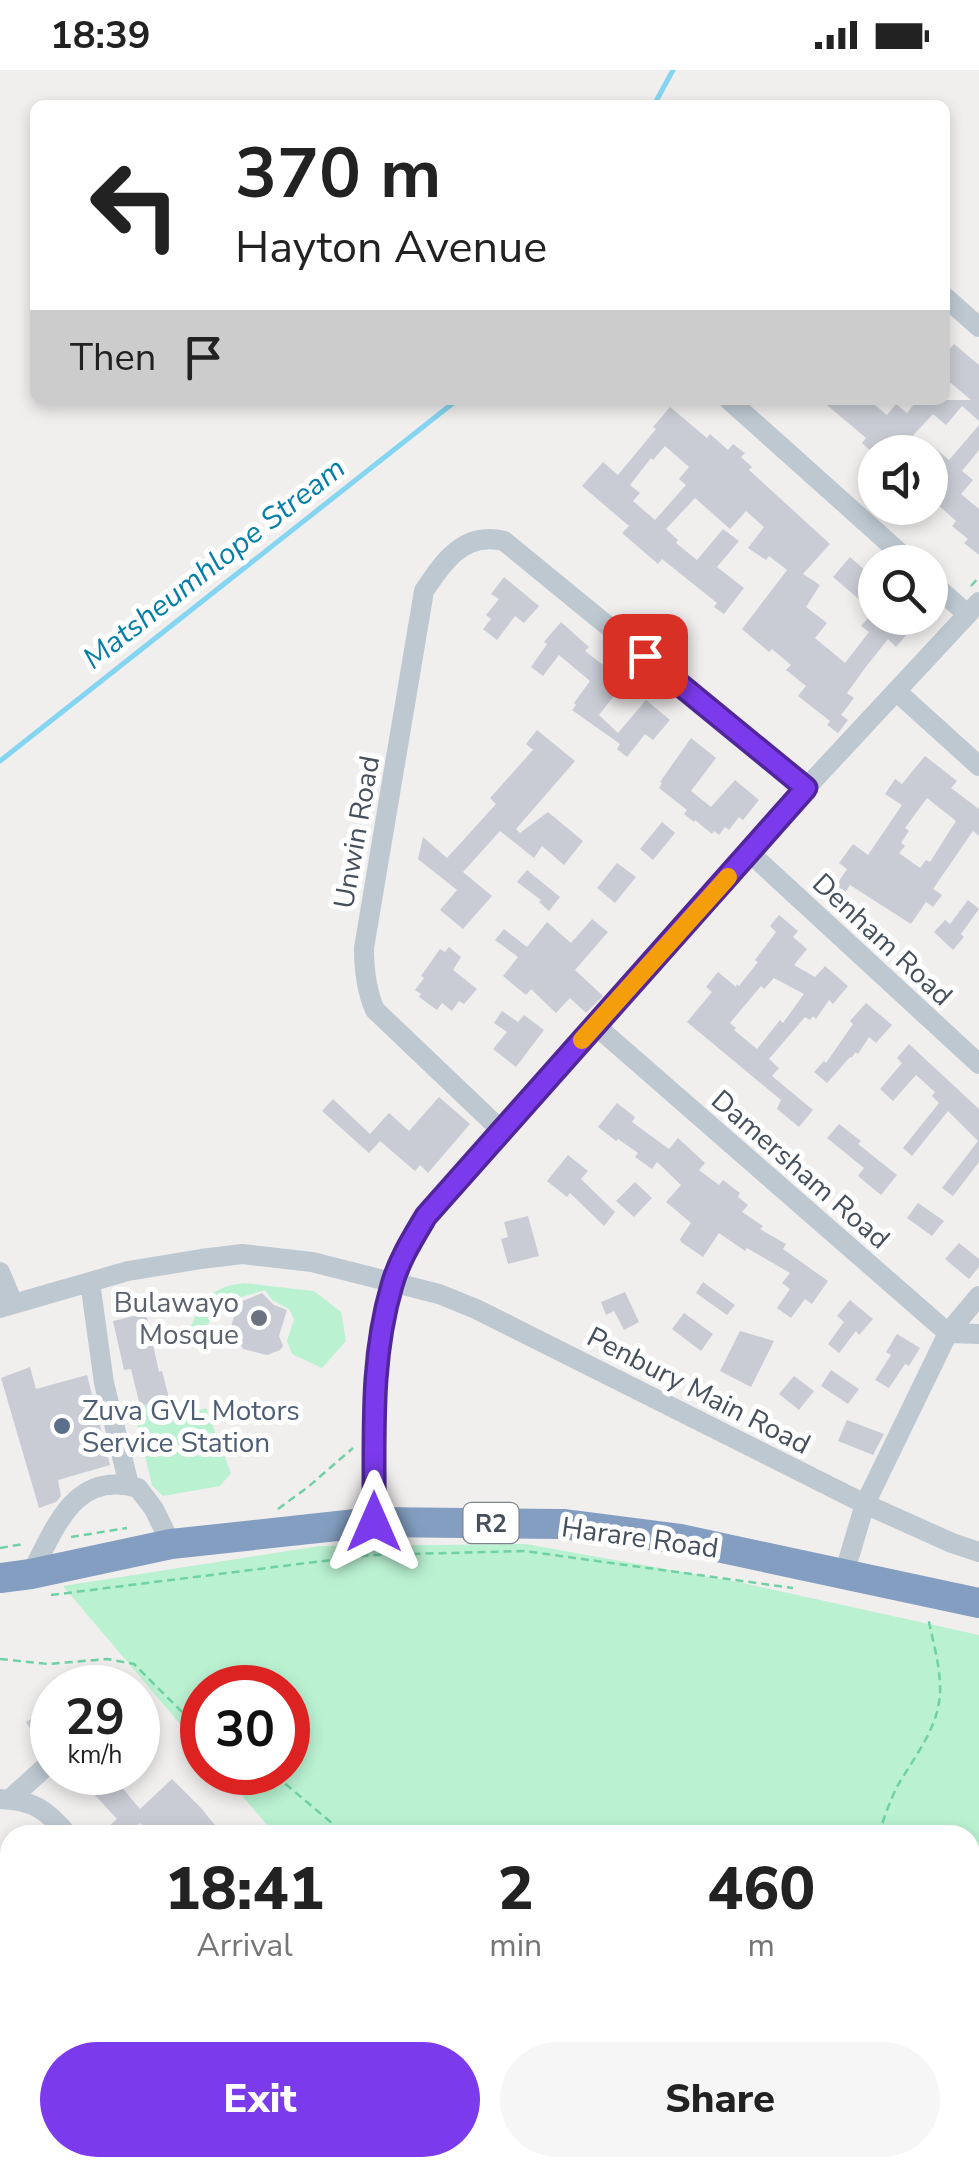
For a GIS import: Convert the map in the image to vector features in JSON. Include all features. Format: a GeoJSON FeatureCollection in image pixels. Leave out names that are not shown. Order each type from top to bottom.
{"type":"FeatureCollection","features":[{"type":"Feature","properties":{"kind":"highway","name":"Harare Road"},"geometry":{"type":"LineString","coordinates":[[0,1578],[37,1585],[166,1533],[374,1522],[563,1524],[680,1540],[979,1602]]}},
{"type":"Feature","properties":{"kind":"street"},"geometry":{"type":"LineString","coordinates":[[950,302],[979,328]]}},
{"type":"Feature","properties":{"kind":"street"},"geometry":{"type":"LineString","coordinates":[[735,405],[891,545]]}},
{"type":"Feature","properties":{"kind":"street","name":"Unwin Road"},"geometry":{"type":"LineString","coordinates":[[502,1130],[375,1010],[366,982],[364,948],[424,591],[442,564],[460,546],[493,538],[504,541],[806,788]]}},
{"type":"Feature","properties":{"kind":"street"},"geometry":{"type":"LineString","coordinates":[[374,1522],[378,1340],[393,1282],[426,1216],[806,788],[973,608],[948,592]]}},
{"type":"Feature","properties":{"kind":"street"},"geometry":{"type":"LineString","coordinates":[[896,691],[979,766]]}},
{"type":"Feature","properties":{"kind":"street","name":"Denham Road"},"geometry":{"type":"LineString","coordinates":[[750,853],[979,1064]]}},
{"type":"Feature","properties":{"kind":"street","name":"Damersham Road"},"geometry":{"type":"LineString","coordinates":[[595,1025],[948,1333]]}},
{"type":"Feature","properties":{"kind":"street","name":"Penbury Main Road"},"geometry":{"type":"LineString","coordinates":[[7,1306],[128,1271],[242,1254],[312,1262],[393,1282],[476,1309],[865,1504],[979,1552]]}},
{"type":"Feature","properties":{"kind":"street"},"geometry":{"type":"LineString","coordinates":[[0,1272],[7,1306]]}},
{"type":"Feature","properties":{"kind":"street"},"geometry":{"type":"LineString","coordinates":[[90,1282],[104,1383],[128,1485]]}},
{"type":"Feature","properties":{"kind":"street"},"geometry":{"type":"LineString","coordinates":[[844,1574],[865,1504],[948,1333],[979,1296]]}},
{"type":"Feature","properties":{"kind":"street"},"geometry":{"type":"LineString","coordinates":[[948,1333],[979,1334]]}},
{"type":"Feature","properties":{"kind":"street"},"geometry":{"type":"LineString","coordinates":[[37,1585],[49,1540],[61,1516],[76,1498],[91,1489],[113,1485],[138,1488],[166,1533]]}},
{"type":"Feature","properties":{"kind":"street"},"geometry":{"type":"LineString","coordinates":[[5,1799],[30,1779]]}},
{"type":"Feature","properties":{"kind":"street"},"geometry":{"type":"LineString","coordinates":[[5,1799],[38,1806],[59,1825]]}},
{"type":"Feature","properties":{"kind":"path"},"geometry":{"type":"LineString","coordinates":[[275,1512],[357,1445]]}},
{"type":"Feature","properties":{"kind":"path"},"geometry":{"type":"LineString","coordinates":[[0,1548],[49,1540],[166,1533]]}},
{"type":"Feature","properties":{"kind":"path"},"geometry":{"type":"LineString","coordinates":[[37,1585],[371,1554],[524,1551],[800,1589]]}},
{"type":"Feature","properties":{"kind":"path"},"geometry":{"type":"LineString","coordinates":[[882,1825],[896,1788],[920,1752],[940,1695],[938,1662],[922,1590]]}},
{"type":"Feature","properties":{"kind":"path"},"geometry":{"type":"LineString","coordinates":[[0,1660],[48,1664],[107,1658],[134,1664],[180,1710]]}},
{"type":"Feature","properties":{"kind":"path"},"geometry":{"type":"LineString","coordinates":[[299,1795],[334,1825]]}},
{"type":"Feature","properties":{"kind":"green space"},"geometry":{"type":"Polygon","coordinates":[[[244,1283],[314,1291],[341,1312],[346,1341],[322,1368],[292,1354],[287,1341],[294,1319],[289,1309],[272,1300],[265,1290],[238,1298],[229,1294],[208,1324],[188,1336],[207,1299],[222,1288],[244,1283]]]}},
{"type":"Feature","properties":{"kind":"green space"},"geometry":{"type":"Polygon","coordinates":[[[169,1399],[175,1417],[206,1408],[231,1473],[220,1486],[163,1496],[152,1485],[133,1408],[169,1399]]]}},
{"type":"Feature","properties":{"kind":"green space"},"geometry":{"type":"Polygon","coordinates":[[[526,1544],[743,1583],[979,1635],[979,1825],[267,1825],[241,1795],[310,1795],[310,1665],[180,1665],[180,1724],[160,1700],[160,1665],[130,1665],[63,1586],[320,1546],[526,1544]]]}},
{"type":"Feature","properties":{"kind":"building"},"geometry":{"type":"Polygon","coordinates":[[[954,344],[979,365],[979,421],[962,406],[946,425],[933,414],[914,435],[862,435],[827,405],[875,405],[887,415],[895,405],[907,413],[913,405],[950,405],[950,400],[971,400],[950,382],[950,348],[954,344]]]}},
{"type":"Feature","properties":{"kind":"building"},"geometry":{"type":"Polygon","coordinates":[[[670,407],[707,438],[710,434],[728,450],[733,444],[745,453],[741,457],[752,467],[749,470],[830,544],[803,574],[820,585],[806,607],[827,623],[815,638],[845,663],[867,635],[906,635],[896,647],[888,639],[847,693],[854,698],[841,715],[848,720],[838,733],[827,725],[830,721],[798,696],[806,686],[786,670],[791,665],[742,629],[787,570],[769,556],[766,560],[748,548],[764,527],[746,511],[730,529],[695,498],[666,529],[697,560],[723,529],[739,541],[717,567],[744,588],[724,614],[714,607],[717,603],[662,559],[658,564],[622,533],[629,526],[582,486],[603,462],[618,475],[656,429],[653,427],[670,407]],[[665,446],[630,485],[640,493],[633,501],[655,520],[686,485],[679,479],[689,467],[665,446]]]}},
{"type":"Feature","properties":{"kind":"building"},"geometry":{"type":"Polygon","coordinates":[[[979,425],[979,450],[962,471],[973,480],[961,494],[979,509],[979,555],[964,543],[968,539],[952,526],[956,521],[948,514],[949,460],[979,425]]]}},
{"type":"Feature","properties":{"kind":"building"},"geometry":{"type":"Polygon","coordinates":[[[850,557],[858,564],[858,598],[833,577],[850,557]]]}},
{"type":"Feature","properties":{"kind":"building"},"geometry":{"type":"Polygon","coordinates":[[[504,577],[539,606],[524,623],[515,616],[497,640],[483,629],[491,619],[486,615],[499,599],[491,594],[504,577]]]}},
{"type":"Feature","properties":{"kind":"building"},"geometry":{"type":"Polygon","coordinates":[[[561,622],[589,647],[585,651],[625,682],[599,715],[618,733],[646,700],[670,720],[653,740],[645,734],[627,757],[617,749],[620,744],[572,710],[590,681],[559,655],[543,676],[531,667],[547,644],[544,642],[561,622]]]}},
{"type":"Feature","properties":{"kind":"building"},"geometry":{"type":"Polygon","coordinates":[[[537,730],[575,761],[516,829],[520,833],[548,812],[583,841],[564,865],[542,846],[534,858],[500,831],[463,872],[492,896],[463,929],[440,910],[457,890],[418,859],[423,837],[447,858],[496,804],[490,798],[533,750],[526,744],[537,730]]]}},
{"type":"Feature","properties":{"kind":"building"},"geometry":{"type":"Polygon","coordinates":[[[691,738],[716,758],[691,791],[711,807],[735,780],[759,800],[743,820],[739,817],[719,835],[694,822],[684,814],[687,810],[659,788],[691,738]]]}},
{"type":"Feature","properties":{"kind":"building"},"geometry":{"type":"Polygon","coordinates":[[[925,756],[957,781],[951,788],[979,809],[979,836],[973,831],[933,889],[942,895],[933,907],[926,902],[911,924],[850,885],[833,911],[825,903],[847,869],[839,863],[853,844],[868,855],[902,805],[885,794],[895,779],[902,784],[925,756]],[[927,798],[905,828],[909,831],[899,853],[920,868],[926,860],[930,862],[956,821],[927,798]]]}},
{"type":"Feature","properties":{"kind":"building"},"geometry":{"type":"Polygon","coordinates":[[[662,822],[675,833],[653,860],[640,849],[662,822]]]}},
{"type":"Feature","properties":{"kind":"building"},"geometry":{"type":"Polygon","coordinates":[[[617,863],[636,877],[615,903],[597,888],[617,863]]]}},
{"type":"Feature","properties":{"kind":"building"},"geometry":{"type":"Polygon","coordinates":[[[527,870],[560,897],[549,911],[517,882],[527,870]]]}},
{"type":"Feature","properties":{"kind":"building"},"geometry":{"type":"Polygon","coordinates":[[[968,900],[979,909],[953,950],[934,932],[945,920],[950,924],[968,900]]]}},
{"type":"Feature","properties":{"kind":"building"},"geometry":{"type":"Polygon","coordinates":[[[779,915],[798,931],[793,937],[807,949],[794,965],[815,977],[825,966],[848,986],[833,1004],[829,1000],[816,1019],[805,1017],[769,1059],[779,1068],[772,1076],[813,1110],[799,1127],[777,1109],[781,1100],[687,1022],[712,992],[706,987],[718,972],[739,986],[776,932],[770,926],[779,915]],[[774,978],[764,989],[761,986],[730,1023],[757,1049],[804,994],[774,978]]]}},
{"type":"Feature","properties":{"kind":"building"},"geometry":{"type":"Polygon","coordinates":[[[592,919],[608,932],[575,970],[603,996],[586,1013],[570,998],[556,1013],[531,989],[526,995],[503,976],[518,957],[495,940],[504,929],[527,947],[547,922],[571,943],[592,919]]]}},
{"type":"Feature","properties":{"kind":"building"},"geometry":{"type":"Polygon","coordinates":[[[449,947],[461,957],[453,970],[477,989],[452,1011],[442,1003],[437,1010],[415,990],[440,949],[445,952],[449,947]]]}},
{"type":"Feature","properties":{"kind":"building"},"geometry":{"type":"Polygon","coordinates":[[[866,1003],[892,1025],[876,1043],[869,1037],[858,1054],[850,1057],[827,1083],[814,1072],[826,1063],[853,1024],[850,1021],[866,1003]]]}},
{"type":"Feature","properties":{"kind":"building"},"geometry":{"type":"Polygon","coordinates":[[[502,1011],[518,1022],[524,1015],[544,1030],[516,1067],[493,1049],[507,1032],[494,1023],[502,1011]]]}},
{"type":"Feature","properties":{"kind":"building"},"geometry":{"type":"Polygon","coordinates":[[[909,1044],[979,1109],[979,1162],[953,1196],[942,1188],[978,1141],[948,1111],[912,1156],[903,1148],[939,1103],[932,1096],[935,1092],[916,1075],[893,1101],[880,1089],[902,1063],[897,1058],[909,1044]]]}},
{"type":"Feature","properties":{"kind":"building"},"geometry":{"type":"Polygon","coordinates":[[[439,1097],[470,1124],[428,1173],[420,1165],[415,1171],[380,1141],[369,1153],[322,1111],[333,1099],[370,1134],[389,1113],[409,1131],[439,1097]]]}},
{"type":"Feature","properties":{"kind":"building"},"geometry":{"type":"Polygon","coordinates":[[[617,1103],[635,1117],[632,1122],[669,1149],[678,1138],[705,1163],[699,1170],[719,1185],[723,1180],[740,1193],[738,1197],[748,1205],[742,1212],[763,1226],[760,1229],[786,1244],[783,1249],[828,1281],[812,1304],[805,1299],[791,1318],[777,1308],[790,1289],[782,1283],[790,1273],[719,1233],[703,1257],[681,1242],[691,1223],[666,1202],[681,1185],[657,1162],[652,1169],[635,1157],[638,1153],[598,1127],[617,1103]]]}},
{"type":"Feature","properties":{"kind":"building"},"geometry":{"type":"Polygon","coordinates":[[[839,1124],[897,1175],[881,1195],[858,1176],[864,1168],[827,1138],[839,1124]]]}},
{"type":"Feature","properties":{"kind":"building"},"geometry":{"type":"Polygon","coordinates":[[[568,1155],[588,1171],[581,1179],[615,1212],[604,1226],[570,1193],[567,1197],[547,1181],[568,1155]]]}},
{"type":"Feature","properties":{"kind":"building"},"geometry":{"type":"Polygon","coordinates":[[[635,1182],[652,1198],[634,1217],[616,1201],[635,1182]]]}},
{"type":"Feature","properties":{"kind":"building"},"geometry":{"type":"Polygon","coordinates":[[[918,1203],[944,1221],[932,1236],[907,1218],[918,1203]]]}},
{"type":"Feature","properties":{"kind":"building"},"geometry":{"type":"Polygon","coordinates":[[[528,1216],[539,1256],[508,1264],[501,1239],[508,1237],[504,1222],[528,1216]]]}},
{"type":"Feature","properties":{"kind":"building"},"geometry":{"type":"Polygon","coordinates":[[[959,1243],[979,1259],[979,1267],[969,1279],[945,1259],[959,1243]]]}},
{"type":"Feature","properties":{"kind":"building"},"geometry":{"type":"Polygon","coordinates":[[[703,1282],[735,1305],[727,1315],[696,1293],[703,1282]]]}},
{"type":"Feature","properties":{"kind":"building"},"geometry":{"type":"Polygon","coordinates":[[[625,1292],[639,1322],[624,1330],[614,1311],[606,1315],[601,1302],[625,1292]]]}},
{"type":"Feature","properties":{"kind":"building","name":"Bulawayo Mosque"},"geometry":{"type":"Polygon","coordinates":[[[262,1293],[274,1305],[287,1310],[279,1336],[283,1346],[267,1355],[243,1349],[231,1327],[238,1303],[262,1293]]]}},
{"type":"Feature","properties":{"kind":"building"},"geometry":{"type":"Polygon","coordinates":[[[850,1300],[873,1319],[859,1335],[856,1331],[839,1353],[828,1344],[844,1322],[837,1316],[850,1300]]]}},
{"type":"Feature","properties":{"kind":"building"},"geometry":{"type":"Polygon","coordinates":[[[146,1313],[169,1398],[140,1406],[131,1369],[124,1370],[113,1321],[146,1313]]]}},
{"type":"Feature","properties":{"kind":"building"},"geometry":{"type":"Polygon","coordinates":[[[684,1313],[713,1334],[701,1351],[672,1329],[684,1313]]]}},
{"type":"Feature","properties":{"kind":"building"},"geometry":{"type":"Polygon","coordinates":[[[740,1331],[774,1341],[751,1387],[720,1371],[740,1331]]]}},
{"type":"Feature","properties":{"kind":"building"},"geometry":{"type":"Polygon","coordinates":[[[897,1334],[920,1348],[889,1388],[875,1380],[891,1355],[886,1352],[897,1334]]]}},
{"type":"Feature","properties":{"kind":"building"},"geometry":{"type":"Polygon","coordinates":[[[30,1367],[36,1389],[87,1375],[110,1465],[58,1480],[61,1496],[39,1508],[1,1378],[30,1367]]]}},
{"type":"Feature","properties":{"kind":"building"},"geometry":{"type":"Polygon","coordinates":[[[831,1370],[859,1389],[848,1404],[821,1386],[831,1370]]]}},
{"type":"Feature","properties":{"kind":"building"},"geometry":{"type":"Polygon","coordinates":[[[794,1376],[814,1391],[799,1410],[779,1394],[794,1376]]]}},
{"type":"Feature","properties":{"kind":"building"},"geometry":{"type":"Polygon","coordinates":[[[847,1420],[884,1434],[873,1455],[838,1441],[847,1420]]]}},
{"type":"Feature","properties":{"kind":"building"},"geometry":{"type":"Polygon","coordinates":[[[172,1779],[180,1787],[180,1795],[188,1795],[215,1825],[110,1825],[117,1819],[95,1795],[128,1795],[140,1809],[160,1795],[172,1779]]]}},
{"type":"Feature","properties":{"kind":"waterway","name":"Matsheumhlope Stream"},"geometry":{"type":"LineString","coordinates":[[657,100],[673,70]]}},
{"type":"Feature","properties":{"kind":"waterway","name":"Matsheumhlope Stream"},"geometry":{"type":"LineString","coordinates":[[0,761],[451,405]]}},
{"type":"Feature","properties":{"kind":"slow traffic"},"geometry":{"type":"LineString","coordinates":[[582,1040],[728,877]]}},
{"type":"Feature","properties":{"kind":"place","name":"Bulawayo Mosque"},"geometry":{"type":"Point","coordinates":[259,1318]}},
{"type":"Feature","properties":{"kind":"place","name":"Zuva GVL Motors Service Station"},"geometry":{"type":"Point","coordinates":[62,1426]}},
{"type":"Feature","properties":{"kind":"route"},"geometry":{"type":"LineString","coordinates":[[374,1522],[378,1340],[393,1282],[426,1216],[806,788],[645,656]]}}]}
